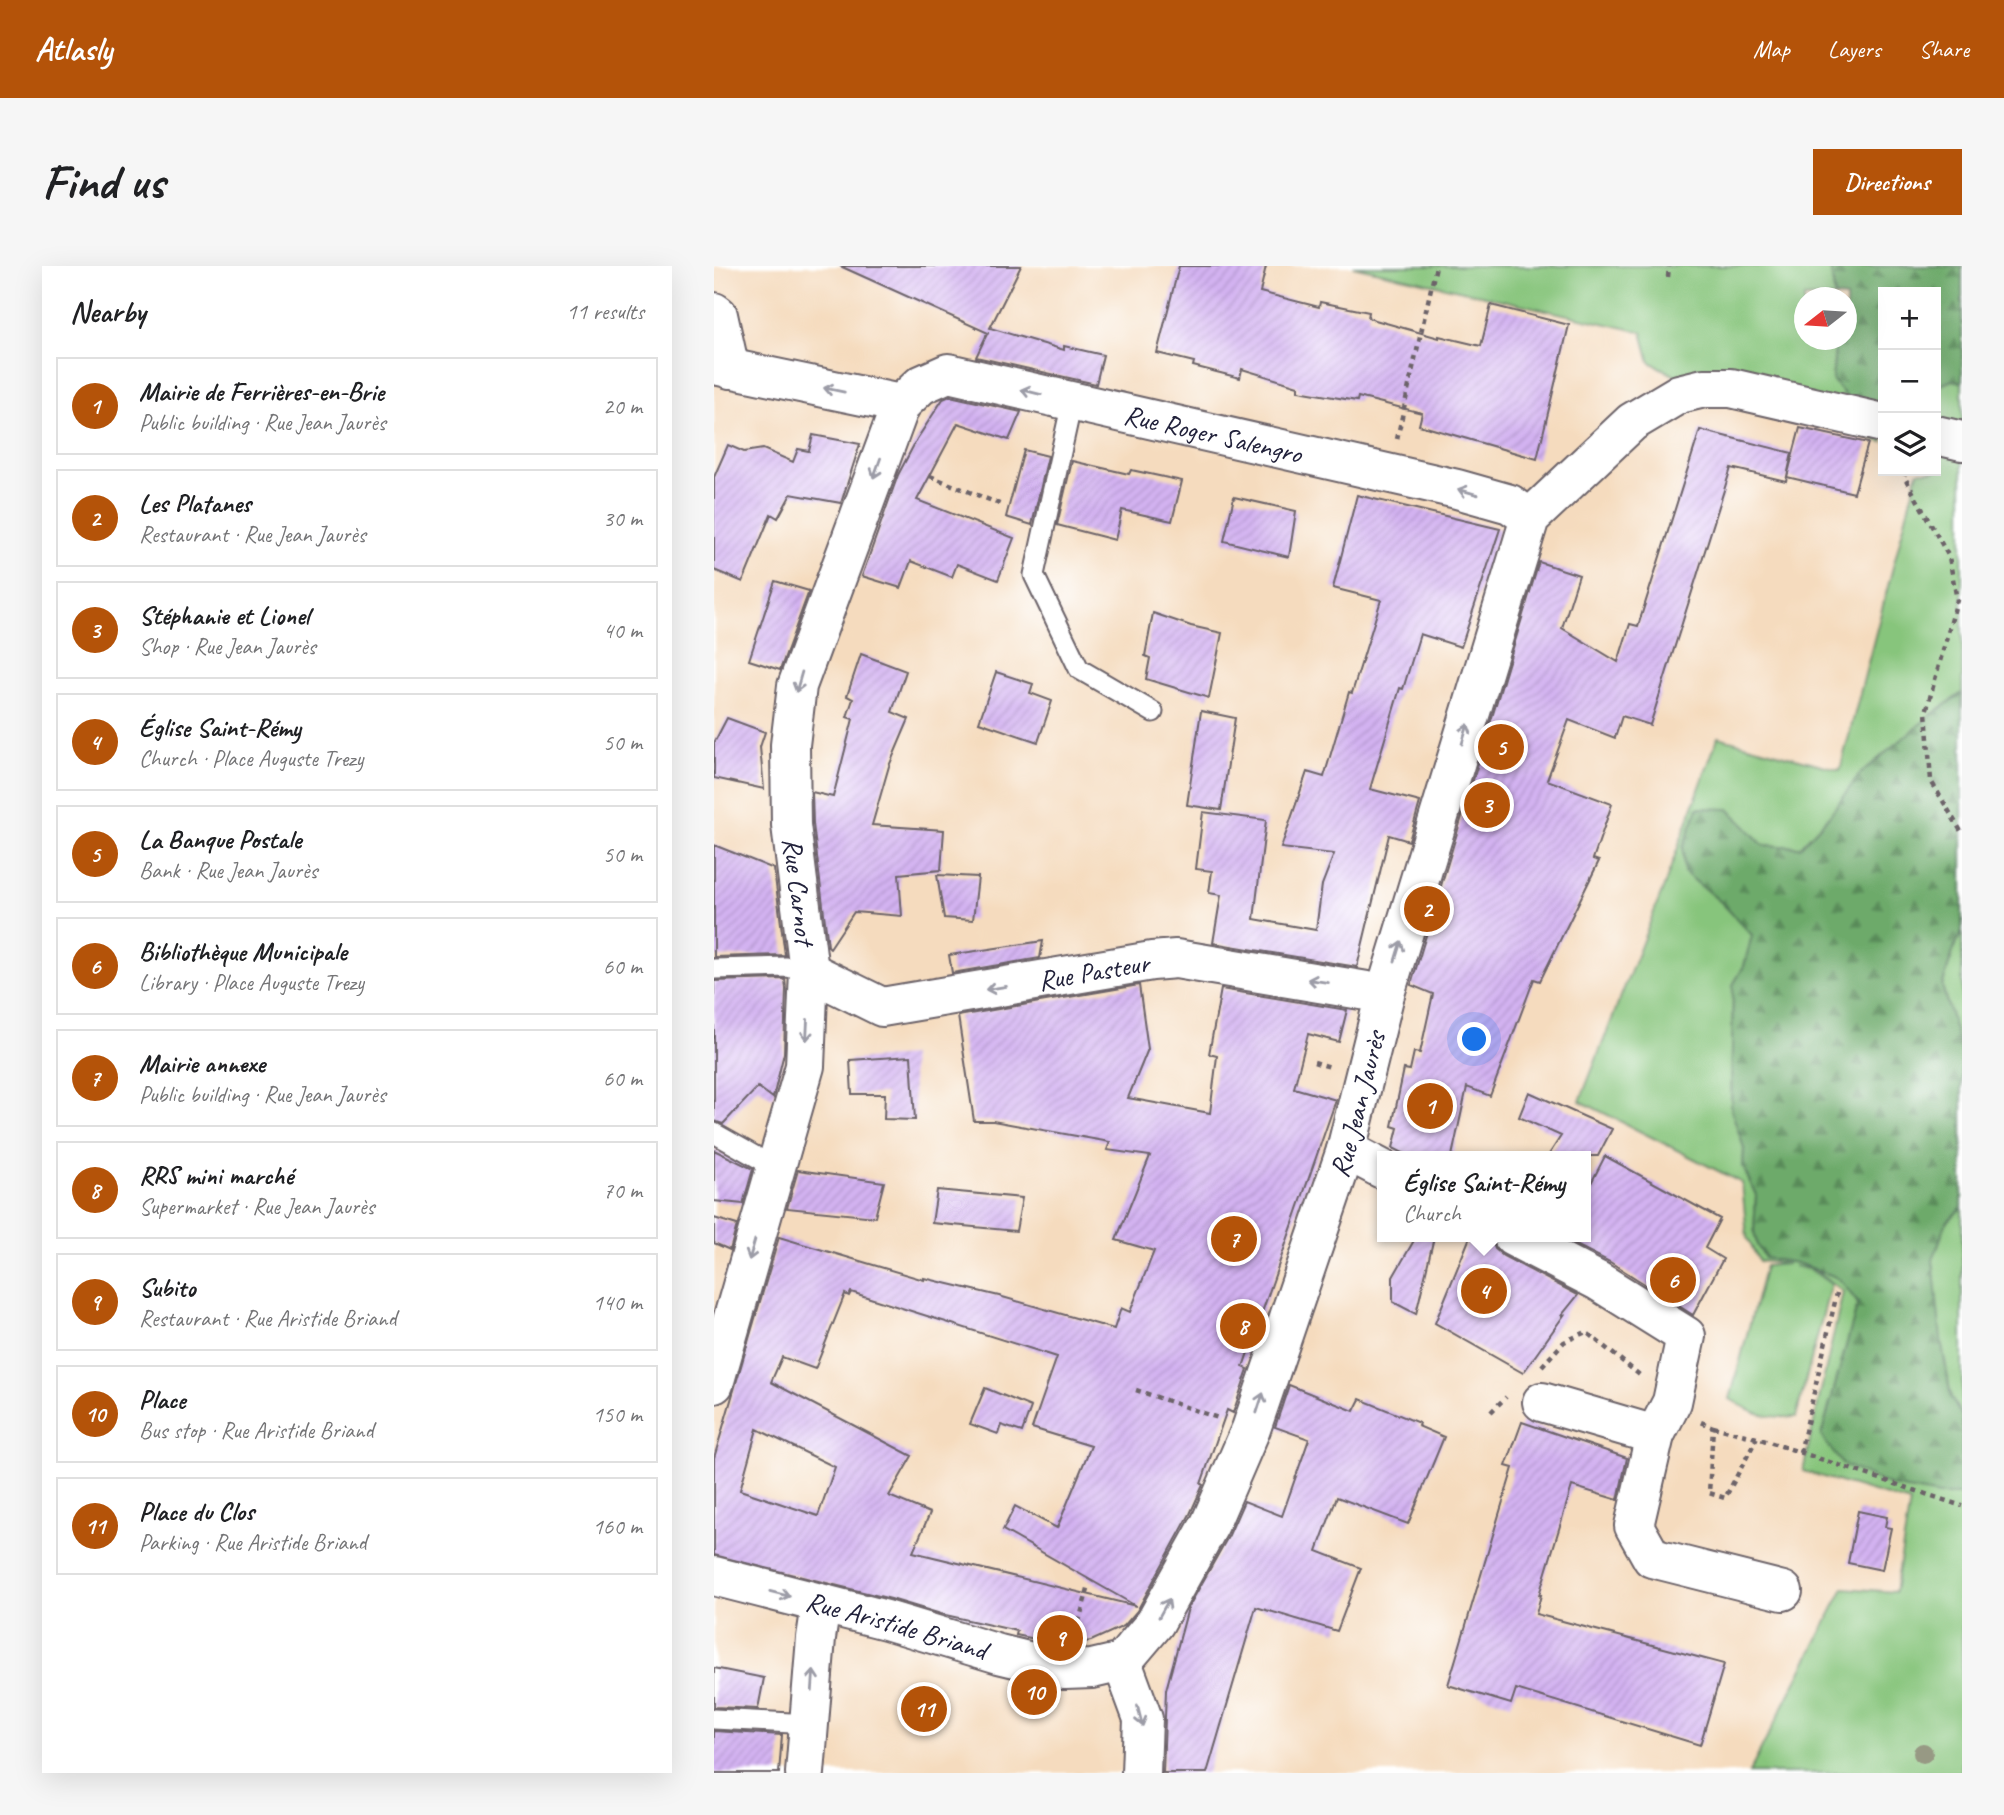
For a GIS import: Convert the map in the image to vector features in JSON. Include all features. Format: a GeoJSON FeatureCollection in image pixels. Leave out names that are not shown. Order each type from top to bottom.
{"type":"FeatureCollection","features":[{"type":"Feature","properties":{"kind":"main road"},"geometry":{"type":"LineString","coordinates":[[714,312],[718,315],[722,367],[901,404]]}},
{"type":"Feature","properties":{"kind":"main road","name":"Rue Roger Salengro"},"geometry":{"type":"LineString","coordinates":[[901,404],[921,385],[948,373],[1457,489],[1510,504],[1530,519]]}},
{"type":"Feature","properties":{"kind":"main road"},"geometry":{"type":"LineString","coordinates":[[1530,519],[1632,422],[1679,394],[1704,388],[1731,388],[1878,422]]}},
{"type":"Feature","properties":{"kind":"main road","name":"Rue Carnot"},"geometry":{"type":"LineString","coordinates":[[714,1384],[805,1066],[809,971],[791,825],[790,745],[797,686],[901,404]]}},
{"type":"Feature","properties":{"kind":"main road"},"geometry":{"type":"LineString","coordinates":[[1941,436],[1962,440]]}},
{"type":"Feature","properties":{"kind":"main road","name":"Rue Jean Jaurès"},"geometry":{"type":"LineString","coordinates":[[1122,1662],[1156,1623],[1210,1524],[1251,1429],[1346,1150],[1385,994],[1530,519]]}},
{"type":"Feature","properties":{"kind":"main road","name":"Rue Pasteur"},"geometry":{"type":"LineString","coordinates":[[809,971],[882,1007],[1176,959],[1385,994]]}},
{"type":"Feature","properties":{"kind":"main road"},"geometry":{"type":"LineString","coordinates":[[1346,1150],[1377,1166]]}},
{"type":"Feature","properties":{"kind":"main road"},"geometry":{"type":"LineString","coordinates":[[1523,1242],[1598,1281],[1686,1336],[1672,1402],[1655,1435],[1634,1526],[1652,1559],[1783,1591]]}},
{"type":"Feature","properties":{"kind":"main road"},"geometry":{"type":"LineString","coordinates":[[1541,1385],[1655,1435]]}},
{"type":"Feature","properties":{"kind":"main road","name":"Rue Aristide Briand"},"geometry":{"type":"LineString","coordinates":[[714,1576],[1065,1670],[1092,1669],[1122,1662]]}},
{"type":"Feature","properties":{"kind":"main road"},"geometry":{"type":"LineString","coordinates":[[805,1773],[821,1605]]}},
{"type":"Feature","properties":{"kind":"main road"},"geometry":{"type":"LineString","coordinates":[[1122,1662],[1143,1719],[1141,1773]]}},
{"type":"Feature","properties":{"kind":"lane"},"geometry":{"type":"LineString","coordinates":[[1072,402],[1034,575],[1079,668],[1153,712]]}},
{"type":"Feature","properties":{"kind":"lane"},"geometry":{"type":"LineString","coordinates":[[714,969],[786,967],[809,971]]}},
{"type":"Feature","properties":{"kind":"lane"},"geometry":{"type":"LineString","coordinates":[[714,1133],[776,1168]]}},
{"type":"Feature","properties":{"kind":"lane"},"geometry":{"type":"LineString","coordinates":[[714,1719],[810,1724]]}},
{"type":"Feature","properties":{"kind":"path"},"geometry":{"type":"LineString","coordinates":[[1395,446],[1436,266]]}},
{"type":"Feature","properties":{"kind":"path"},"geometry":{"type":"LineString","coordinates":[[1668,277],[1669,266]]}},
{"type":"Feature","properties":{"kind":"path"},"geometry":{"type":"LineString","coordinates":[[930,476],[1002,505]]}},
{"type":"Feature","properties":{"kind":"path"},"geometry":{"type":"LineString","coordinates":[[1905,476],[1949,557],[1957,600],[1926,712],[1931,781],[1962,833]]}},
{"type":"Feature","properties":{"kind":"path"},"geometry":{"type":"LineString","coordinates":[[1800,1453],[1837,1293]]}},
{"type":"Feature","properties":{"kind":"path"},"geometry":{"type":"LineString","coordinates":[[1541,1385],[1564,1342],[1586,1332],[1672,1402]]}},
{"type":"Feature","properties":{"kind":"path"},"geometry":{"type":"LineString","coordinates":[[1136,1390],[1251,1429]]}},
{"type":"Feature","properties":{"kind":"path"},"geometry":{"type":"LineString","coordinates":[[1704,1424],[1757,1438],[1962,1506]]}},
{"type":"Feature","properties":{"kind":"path"},"geometry":{"type":"LineString","coordinates":[[1713,1427],[1709,1493],[1725,1498],[1757,1438]]}},
{"type":"Feature","properties":{"kind":"path"},"geometry":{"type":"LineString","coordinates":[[1065,1670],[1089,1585]]}},
{"type":"Feature","properties":{"kind":"green space"},"geometry":{"type":"Polygon","coordinates":[[[1353,266],[1830,266],[1833,287],[1794,287],[1794,350],[1835,350],[1832,380],[1878,402],[1878,441],[1712,396],[1650,362],[1642,332],[1353,266]]]}},
{"type":"Feature","properties":{"kind":"green space"},"geometry":{"type":"Polygon","coordinates":[[[1830,266],[1962,266],[1962,382],[1952,380],[1941,385],[1941,287],[1878,287],[1878,405],[1856,408],[1832,380],[1835,350],[1857,350],[1857,287],[1833,287],[1830,266]]]}},
{"type":"Feature","properties":{"kind":"green space"},"geometry":{"type":"Polygon","coordinates":[[[1952,380],[1962,382],[1962,693],[1931,715],[1800,847],[1763,845],[1729,810],[1698,808],[1683,847],[1684,872],[1721,902],[1753,934],[1744,966],[1733,985],[1731,1109],[1744,1148],[1743,1167],[1756,1195],[1754,1231],[1757,1245],[1765,1258],[1797,1263],[1840,1279],[1858,1304],[1821,1436],[1962,1494],[1962,1773],[1749,1773],[1844,1588],[1895,1592],[1910,1503],[1803,1471],[1843,1292],[1815,1270],[1794,1266],[1811,1270],[1831,1284],[1796,1417],[1762,1414],[1730,1399],[1765,1266],[1788,1264],[1759,1261],[1747,1238],[1742,1183],[1580,1101],[1663,889],[1718,737],[1840,770],[1917,476],[1941,476],[1941,385],[1952,380]]]}},
{"type":"Feature","properties":{"kind":"green space"},"geometry":{"type":"Polygon","coordinates":[[[1962,693],[1962,932],[1942,986],[1962,1055],[1962,1207],[1946,1223],[1933,1260],[1941,1339],[1951,1398],[1962,1417],[1962,1494],[1939,1495],[1891,1486],[1842,1464],[1821,1436],[1858,1303],[1840,1280],[1797,1263],[1765,1258],[1757,1245],[1754,1231],[1756,1195],[1743,1167],[1744,1148],[1731,1109],[1733,985],[1744,966],[1752,935],[1721,902],[1684,872],[1683,847],[1698,808],[1729,809],[1763,845],[1800,847],[1828,817],[1860,774],[1962,693]]]}},
{"type":"Feature","properties":{"kind":"green space"},"geometry":{"type":"Polygon","coordinates":[[[1962,932],[1962,1055],[1942,986],[1962,932]]]}},
{"type":"Feature","properties":{"kind":"green space"},"geometry":{"type":"Polygon","coordinates":[[[1962,1207],[1962,1417],[1951,1398],[1945,1360],[1930,1358],[1937,1302],[1933,1260],[1946,1223],[1962,1207]]]}},
{"type":"Feature","properties":{"kind":"building"},"geometry":{"type":"Polygon","coordinates":[[[840,266],[1021,266],[990,328],[1064,350],[1064,346],[1103,355],[1096,384],[976,357],[988,333],[840,266]]]}},
{"type":"Feature","properties":{"kind":"building"},"geometry":{"type":"Polygon","coordinates":[[[1179,266],[1266,266],[1260,292],[1319,307],[1320,302],[1369,312],[1368,318],[1439,338],[1481,346],[1491,305],[1569,325],[1537,459],[1419,425],[1422,413],[1358,397],[1357,401],[1298,391],[1298,386],[1242,369],[1240,378],[1157,353],[1179,266]]]}},
{"type":"Feature","properties":{"kind":"building"},"geometry":{"type":"Polygon","coordinates":[[[950,396],[1021,412],[1009,440],[958,423],[917,500],[1014,538],[998,580],[957,564],[952,577],[911,561],[901,588],[862,576],[898,475],[943,399],[950,396]]]}},
{"type":"Feature","properties":{"kind":"building"},"geometry":{"type":"Polygon","coordinates":[[[1800,428],[1868,443],[1854,493],[1787,477],[1800,428]]]}},
{"type":"Feature","properties":{"kind":"building"},"geometry":{"type":"Polygon","coordinates":[[[1700,430],[1792,453],[1786,481],[1731,468],[1650,725],[1622,716],[1615,738],[1569,720],[1547,780],[1612,804],[1593,859],[1599,861],[1540,981],[1534,979],[1490,1096],[1467,1087],[1453,1151],[1399,1151],[1393,1148],[1398,1128],[1392,1126],[1404,1069],[1410,1070],[1414,1052],[1420,1053],[1433,994],[1411,985],[1539,562],[1579,575],[1562,628],[1618,662],[1630,624],[1638,626],[1700,430]]]}},
{"type":"Feature","properties":{"kind":"building"},"geometry":{"type":"Polygon","coordinates":[[[813,435],[860,444],[841,503],[791,494],[778,518],[771,514],[743,582],[714,570],[714,477],[728,445],[744,452],[763,449],[793,462],[798,449],[809,451],[813,435]]]}},
{"type":"Feature","properties":{"kind":"building"},"geometry":{"type":"Polygon","coordinates":[[[1024,450],[1048,456],[1032,525],[1006,517],[1024,450]]]}},
{"type":"Feature","properties":{"kind":"building"},"geometry":{"type":"Polygon","coordinates":[[[1072,461],[1129,474],[1131,470],[1182,481],[1172,521],[1122,510],[1115,540],[1057,525],[1072,461]]]}},
{"type":"Feature","properties":{"kind":"building"},"geometry":{"type":"Polygon","coordinates":[[[1357,495],[1500,529],[1461,647],[1420,634],[1403,689],[1400,688],[1370,789],[1420,802],[1409,841],[1389,835],[1357,967],[1213,943],[1221,895],[1209,893],[1212,871],[1196,869],[1203,812],[1266,820],[1254,919],[1316,930],[1322,885],[1334,854],[1281,848],[1307,772],[1324,777],[1349,692],[1352,693],[1381,600],[1333,588],[1357,495]]]}},
{"type":"Feature","properties":{"kind":"building"},"geometry":{"type":"Polygon","coordinates":[[[1234,497],[1296,511],[1289,557],[1224,541],[1234,497]]]}},
{"type":"Feature","properties":{"kind":"building"},"geometry":{"type":"Polygon","coordinates":[[[775,581],[809,591],[780,670],[749,660],[775,581]]]}},
{"type":"Feature","properties":{"kind":"building"},"geometry":{"type":"Polygon","coordinates":[[[1153,613],[1222,633],[1209,698],[1146,679],[1150,658],[1145,656],[1153,613]]]}},
{"type":"Feature","properties":{"kind":"building"},"geometry":{"type":"Polygon","coordinates":[[[861,654],[906,671],[892,712],[909,719],[889,766],[872,825],[944,830],[941,870],[899,874],[902,916],[854,912],[830,948],[813,824],[812,792],[833,797],[853,719],[847,717],[853,699],[847,696],[861,654]]]}},
{"type":"Feature","properties":{"kind":"building"},"geometry":{"type":"Polygon","coordinates":[[[996,672],[1033,684],[1030,693],[1052,701],[1038,742],[979,722],[996,672]]]}},
{"type":"Feature","properties":{"kind":"building"},"geometry":{"type":"Polygon","coordinates":[[[1201,711],[1235,718],[1221,810],[1187,805],[1201,711]]]}},
{"type":"Feature","properties":{"kind":"building"},"geometry":{"type":"Polygon","coordinates":[[[727,718],[765,732],[760,747],[764,789],[714,778],[714,743],[727,718]]]}},
{"type":"Feature","properties":{"kind":"building"},"geometry":{"type":"Polygon","coordinates":[[[714,845],[774,869],[785,955],[714,957],[714,845]]]}},
{"type":"Feature","properties":{"kind":"building"},"geometry":{"type":"Polygon","coordinates":[[[937,875],[978,877],[973,920],[944,918],[937,875]]]}},
{"type":"Feature","properties":{"kind":"building"},"geometry":{"type":"Polygon","coordinates":[[[1043,941],[1040,958],[952,973],[949,955],[1043,941]]]}},
{"type":"Feature","properties":{"kind":"building"},"geometry":{"type":"Polygon","coordinates":[[[785,979],[784,1053],[773,1098],[758,1087],[723,1124],[714,1121],[714,981],[785,979]]]}},
{"type":"Feature","properties":{"kind":"building"},"geometry":{"type":"Polygon","coordinates":[[[1139,985],[1148,1049],[1128,1098],[1210,1113],[1217,1056],[1209,1054],[1221,989],[1347,1010],[1339,1042],[1308,1034],[1294,1088],[1336,1100],[1243,1367],[1248,1369],[1233,1413],[1227,1410],[1201,1484],[1203,1485],[1137,1611],[1124,1626],[1091,1641],[1064,1645],[1016,1635],[1017,1631],[714,1555],[714,1458],[779,1237],[924,1280],[999,1296],[1114,1329],[1121,1308],[1130,1312],[1154,1251],[1116,1240],[1150,1156],[1107,1150],[1110,1142],[993,1121],[974,1121],[958,1016],[1139,985]],[[851,1292],[849,1296],[845,1294],[815,1369],[782,1357],[771,1382],[912,1456],[889,1496],[930,1513],[913,1552],[1136,1606],[1003,1530],[1015,1506],[1057,1528],[1091,1446],[1032,1428],[1057,1357],[851,1292]],[[757,1429],[740,1490],[818,1516],[835,1467],[757,1429]]]}},
{"type":"Feature","properties":{"kind":"building"},"geometry":{"type":"Polygon","coordinates":[[[911,1056],[915,1120],[884,1119],[885,1094],[852,1094],[850,1060],[911,1056]]]}},
{"type":"Feature","properties":{"kind":"building"},"geometry":{"type":"Polygon","coordinates":[[[1529,1092],[1612,1129],[1598,1156],[1591,1156],[1591,1151],[1551,1151],[1561,1136],[1519,1117],[1529,1092]]]}},
{"type":"Feature","properties":{"kind":"building"},"geometry":{"type":"Polygon","coordinates":[[[714,1150],[753,1169],[743,1204],[714,1201],[714,1150]]]}},
{"type":"Feature","properties":{"kind":"building"},"geometry":{"type":"Polygon","coordinates":[[[1605,1156],[1720,1219],[1705,1248],[1723,1259],[1693,1315],[1610,1262],[1570,1242],[1591,1242],[1591,1183],[1605,1156]]]}},
{"type":"Feature","properties":{"kind":"building"},"geometry":{"type":"Polygon","coordinates":[[[798,1170],[884,1182],[875,1217],[787,1208],[798,1170]]]}},
{"type":"Feature","properties":{"kind":"building"},"geometry":{"type":"Polygon","coordinates":[[[937,1190],[1022,1198],[1016,1231],[932,1223],[937,1190]]]}},
{"type":"Feature","properties":{"kind":"building"},"geometry":{"type":"Polygon","coordinates":[[[714,1218],[737,1225],[730,1250],[714,1243],[714,1218]]]}},
{"type":"Feature","properties":{"kind":"building"},"geometry":{"type":"Polygon","coordinates":[[[1413,1242],[1433,1242],[1416,1314],[1393,1302],[1393,1277],[1413,1242]]]}},
{"type":"Feature","properties":{"kind":"building"},"geometry":{"type":"Polygon","coordinates":[[[1468,1242],[1492,1242],[1503,1256],[1578,1295],[1523,1373],[1435,1323],[1468,1242]]]}},
{"type":"Feature","properties":{"kind":"building"},"geometry":{"type":"Polygon","coordinates":[[[1289,1385],[1354,1411],[1360,1399],[1419,1423],[1418,1426],[1444,1437],[1408,1524],[1337,1497],[1317,1551],[1361,1568],[1337,1631],[1256,1607],[1207,1773],[1163,1773],[1166,1690],[1188,1608],[1229,1535],[1244,1501],[1282,1516],[1309,1439],[1275,1427],[1289,1385]]]}},
{"type":"Feature","properties":{"kind":"building"},"geometry":{"type":"Polygon","coordinates":[[[985,1388],[1031,1407],[1022,1432],[1001,1425],[998,1434],[970,1424],[985,1388]]]}},
{"type":"Feature","properties":{"kind":"building"},"geometry":{"type":"Polygon","coordinates":[[[1522,1422],[1627,1458],[1618,1500],[1572,1486],[1539,1595],[1536,1614],[1724,1664],[1700,1745],[1516,1689],[1511,1704],[1448,1685],[1513,1468],[1506,1466],[1522,1422]]]}},
{"type":"Feature","properties":{"kind":"building"},"geometry":{"type":"Polygon","coordinates":[[[1858,1511],[1887,1517],[1885,1527],[1891,1528],[1882,1570],[1848,1563],[1858,1511]]]}},
{"type":"Feature","properties":{"kind":"building"},"geometry":{"type":"Polygon","coordinates":[[[714,1668],[764,1678],[758,1709],[714,1707],[714,1668]]]}},
{"type":"Feature","properties":{"kind":"building"},"geometry":{"type":"Polygon","coordinates":[[[714,1731],[782,1735],[779,1773],[714,1773],[714,1731]]]}},
{"type":"Feature","properties":{"kind":"place","name":"La Banque Postale"},"geometry":{"type":"Point","coordinates":[1501,747]}},
{"type":"Feature","properties":{"kind":"place","name":"Stéphanie et Lionel"},"geometry":{"type":"Point","coordinates":[1487,805]}},
{"type":"Feature","properties":{"kind":"place","name":"Les Platanes"},"geometry":{"type":"Point","coordinates":[1427,909]}},
{"type":"Feature","properties":{"kind":"place","name":"Mairie de Ferrières-en-Brie"},"geometry":{"type":"Point","coordinates":[1430,1106]}},
{"type":"Feature","properties":{"kind":"place","name":"Mairie annexe"},"geometry":{"type":"Point","coordinates":[1234,1239]}},
{"type":"Feature","properties":{"kind":"place","name":"Bibliothèque Municipale"},"geometry":{"type":"Point","coordinates":[1673,1280]}},
{"type":"Feature","properties":{"kind":"place","name":"Église Saint-Rémy"},"geometry":{"type":"Point","coordinates":[1484,1291]}},
{"type":"Feature","properties":{"kind":"place","name":"RRS mini marché"},"geometry":{"type":"Point","coordinates":[1243,1326]}},
{"type":"Feature","properties":{"kind":"place","name":"Subito"},"geometry":{"type":"Point","coordinates":[1060,1638]}},
{"type":"Feature","properties":{"kind":"place","name":"Place"},"geometry":{"type":"Point","coordinates":[1034,1692]}},
{"type":"Feature","properties":{"kind":"place","name":"Place du Clos"},"geometry":{"type":"Point","coordinates":[924,1709]}}]}
